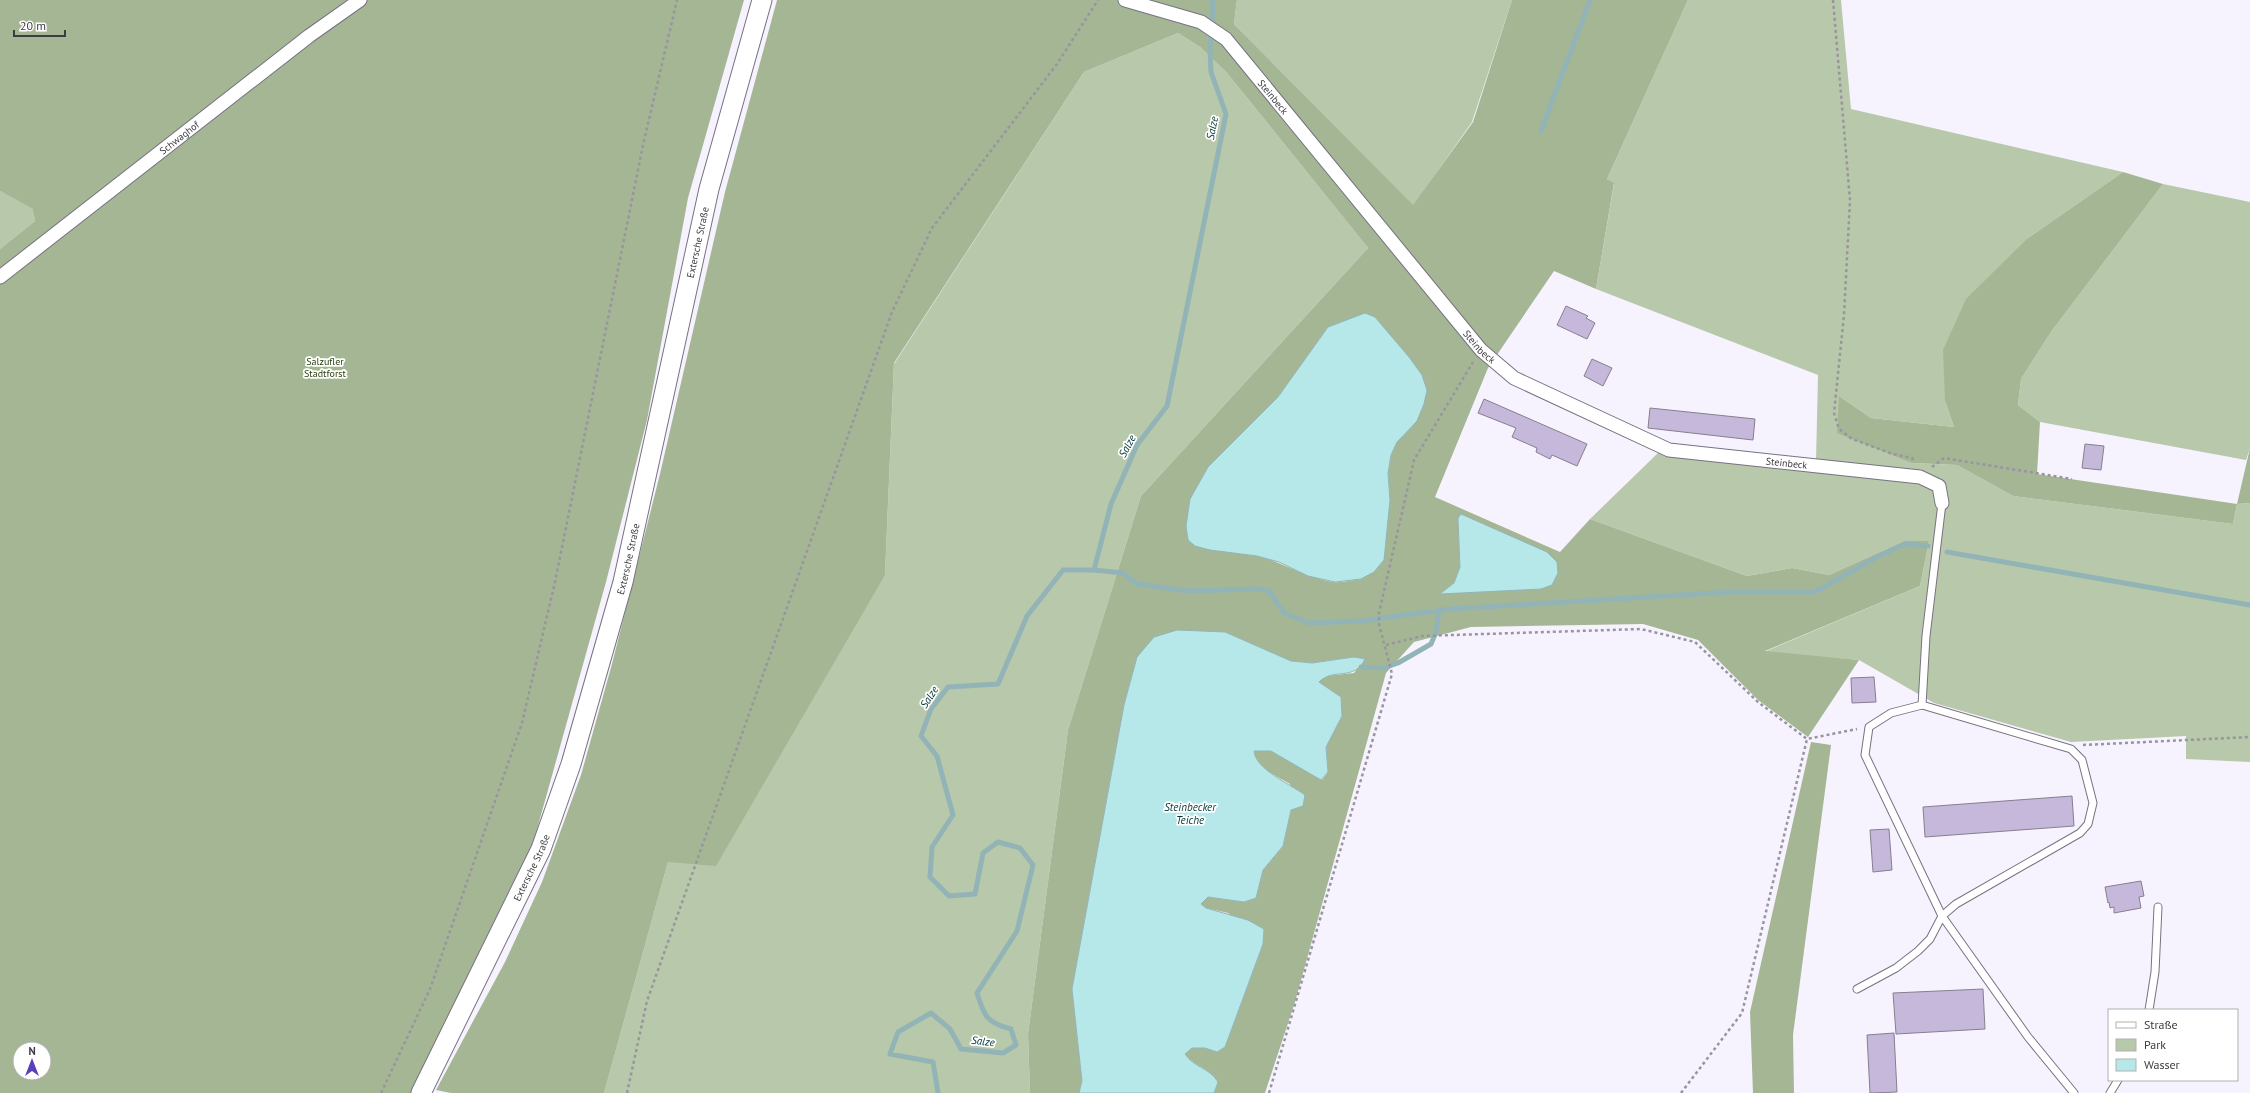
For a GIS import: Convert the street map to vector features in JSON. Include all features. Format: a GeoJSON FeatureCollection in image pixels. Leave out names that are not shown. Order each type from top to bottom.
{"type":"FeatureCollection","features":[{"type":"Feature","properties":{"kind":"main road","name":"Extersche Straße"},"geometry":{"type":"LineString","coordinates":[[421,1093],[541,849],[571,764],[623,582],[709,189],[762,0]]}},
{"type":"Feature","properties":{"kind":"street","name":"Schwaghof"},"geometry":{"type":"LineString","coordinates":[[0,277],[309,36],[360,0]]}},
{"type":"Feature","properties":{"kind":"street","name":"Steinbeck"},"geometry":{"type":"LineString","coordinates":[[1125,0],[1201,22],[1226,39],[1481,350],[1514,378],[1669,450],[1920,476],[1939,486],[1942,503]]}},
{"type":"Feature","properties":{"kind":"lane"},"geometry":{"type":"LineString","coordinates":[[1922,705],[1926,636],[1942,503]]}},
{"type":"Feature","properties":{"kind":"lane"},"geometry":{"type":"LineString","coordinates":[[1857,989],[1896,968],[1918,951],[1930,939],[1942,916],[1956,904],[2080,833],[2088,824],[2093,803],[2087,771],[2082,760],[2072,749],[1922,705],[1891,713],[1869,727],[1865,755],[1942,916],[2028,1037],[2074,1093]]}},
{"type":"Feature","properties":{"kind":"lane"},"geometry":{"type":"LineString","coordinates":[[2149,1009],[2155,972],[2158,906]]}},
{"type":"Feature","properties":{"kind":"lane"},"geometry":{"type":"LineString","coordinates":[[2110,1093],[2117,1081]]}},
{"type":"Feature","properties":{"kind":"path"},"geometry":{"type":"LineString","coordinates":[[381,1093],[430,989],[522,723],[555,582],[643,144],[677,0]]}},
{"type":"Feature","properties":{"kind":"path"},"geometry":{"type":"LineString","coordinates":[[627,1093],[647,1001],[892,312],[932,228],[1057,64],[1098,0]]}},
{"type":"Feature","properties":{"kind":"path"},"geometry":{"type":"LineString","coordinates":[[1833,0],[1850,200],[1844,315],[1834,413],[1839,429],[1852,439],[1893,454],[1912,458],[1920,476]]}},
{"type":"Feature","properties":{"kind":"path"},"geometry":{"type":"LineString","coordinates":[[1269,1093],[1392,674],[1386,645],[1379,624],[1379,613],[1414,460],[1475,360]]}},
{"type":"Feature","properties":{"kind":"path"},"geometry":{"type":"LineString","coordinates":[[1944,458],[2072,478]]}},
{"type":"Feature","properties":{"kind":"path"},"geometry":{"type":"LineString","coordinates":[[1386,645],[1422,636],[1641,629],[1695,642],[1758,702],[1807,739],[1869,727]]}},
{"type":"Feature","properties":{"kind":"path"},"geometry":{"type":"LineString","coordinates":[[2072,749],[2077,746],[2250,737]]}},
{"type":"Feature","properties":{"kind":"path"},"geometry":{"type":"LineString","coordinates":[[1681,1093],[1742,1013],[1807,739]]}},
{"type":"Feature","properties":{"kind":"green space","name":"Salzufler Stadtforst"},"geometry":{"type":"Polygon","coordinates":[[[0,0],[744,0],[688,198],[647,420],[606,582],[534,840],[488,940],[412,1093],[0,1093],[0,249],[35,221],[33,209],[0,191],[0,0]]]}},
{"type":"Feature","properties":{"kind":"green space"},"geometry":{"type":"Polygon","coordinates":[[[777,0],[1237,0],[1234,24],[1413,205],[1473,122],[1512,0],[1688,0],[1607,179],[1614,183],[1596,289],[1554,271],[1488,368],[1435,497],[1560,552],[1590,519],[1747,576],[1792,568],[1829,575],[1904,541],[1929,541],[1920,586],[1765,651],[1859,660],[1808,737],[1758,700],[1698,640],[1643,624],[1471,627],[1414,642],[1386,673],[1295,1002],[1265,1093],[1214,1093],[1218,1082],[1210,1073],[1193,1062],[1185,1054],[1191,1048],[1205,1048],[1217,1052],[1225,1047],[1263,944],[1228,913],[1206,908],[1201,904],[1208,897],[1244,902],[1256,898],[1263,870],[1283,846],[1291,810],[1290,784],[1273,775],[1263,767],[1258,762],[1254,751],[1271,751],[1322,780],[1328,772],[1326,747],[1342,716],[1318,682],[1325,676],[1354,673],[1365,659],[1354,657],[1312,663],[1291,661],[1225,632],[1137,657],[1124,705],[1072,989],[1082,1081],[1079,1093],[1030,1093],[1028,1034],[1068,730],[1141,496],[1368,248],[1227,73],[1200,47],[1178,33],[1084,72],[894,363],[885,575],[716,866],[668,862],[604,1093],[451,1093],[436,1090],[505,962],[542,882],[581,775],[612,664],[660,474],[725,192],[777,0]],[[1328,327],[1278,397],[1208,467],[1195,546],[1258,556],[1277,562],[1304,574],[1333,582],[1361,579],[1390,500],[1388,473],[1391,455],[1397,442],[1417,421],[1427,391],[1422,375],[1409,357],[1328,327]],[[1458,518],[1460,567],[1454,583],[1441,593],[1541,589],[1458,518]]]}},
{"type":"Feature","properties":{"kind":"green space"},"geometry":{"type":"Polygon","coordinates":[[[1237,0],[1512,0],[1472,122],[1413,206],[1234,24],[1237,0]]]}},
{"type":"Feature","properties":{"kind":"green space"},"geometry":{"type":"Polygon","coordinates":[[[1688,0],[1841,0],[1851,109],[2123,172],[2028,238],[1945,401],[1954,427],[1871,418],[1839,396],[1912,463],[1957,465],[2013,496],[2233,524],[2237,504],[2250,503],[2250,762],[2186,759],[2186,736],[2071,742],[1934,703],[1859,660],[1764,652],[1920,586],[1929,541],[1904,541],[1829,575],[1792,568],[1747,576],[1590,519],[1658,453],[1669,456],[1816,461],[1818,375],[1596,289],[1614,184],[1607,179],[1688,0]]]}},
{"type":"Feature","properties":{"kind":"green space"},"geometry":{"type":"Polygon","coordinates":[[[1178,33],[1200,47],[1227,73],[1368,248],[1141,496],[1068,730],[1028,1034],[1030,1093],[604,1093],[668,862],[885,575],[894,364],[1084,72],[1178,33]]]}},
{"type":"Feature","properties":{"kind":"green space"},"geometry":{"type":"Polygon","coordinates":[[[2123,172],[2163,184],[2051,332],[2021,379],[2018,405],[2040,422],[2037,474],[2237,504],[2233,524],[2013,496],[1957,465],[1912,463],[1837,433],[1839,396],[1871,418],[1954,427],[1945,401],[1943,350],[1966,299],[2028,238],[2123,172]]]}},
{"type":"Feature","properties":{"kind":"green space"},"geometry":{"type":"Polygon","coordinates":[[[2163,184],[2250,202],[2250,448],[2246,460],[2040,422],[2018,405],[2021,379],[2051,332],[2163,184]]]}},
{"type":"Feature","properties":{"kind":"green space"},"geometry":{"type":"Polygon","coordinates":[[[0,191],[34,209],[35,221],[0,249],[0,191]]]}},
{"type":"Feature","properties":{"kind":"green space"},"geometry":{"type":"Polygon","coordinates":[[[2250,448],[2250,503],[2237,504],[2250,448]]]}},
{"type":"Feature","properties":{"kind":"green space"},"geometry":{"type":"Polygon","coordinates":[[[1811,742],[1831,745],[1793,1035],[1794,1093],[1753,1093],[1750,1012],[1811,742]]]}},
{"type":"Feature","properties":{"kind":"water"},"geometry":{"type":"Polygon","coordinates":[[[1365,313],[1375,317],[1409,357],[1422,375],[1427,390],[1424,404],[1417,421],[1397,442],[1391,455],[1388,473],[1390,500],[1384,560],[1374,572],[1361,579],[1335,582],[1308,576],[1279,562],[1257,556],[1210,550],[1195,546],[1188,540],[1186,526],[1190,499],[1208,467],[1278,397],[1328,327],[1365,313]]]}},
{"type":"Feature","properties":{"kind":"water"},"geometry":{"type":"Polygon","coordinates":[[[1461,514],[1547,552],[1557,562],[1558,573],[1552,585],[1541,589],[1440,594],[1454,583],[1460,567],[1458,518],[1461,514]]]}},
{"type":"Feature","properties":{"kind":"water","name":"Steinbecker Teiche"},"geometry":{"type":"Polygon","coordinates":[[[1177,630],[1225,632],[1291,661],[1312,663],[1354,657],[1365,659],[1355,670],[1331,675],[1319,682],[1341,697],[1342,716],[1326,747],[1328,772],[1321,780],[1271,751],[1254,751],[1260,764],[1274,776],[1305,795],[1303,806],[1291,810],[1283,846],[1263,870],[1256,898],[1244,902],[1208,897],[1201,904],[1206,908],[1248,920],[1264,929],[1263,944],[1225,1047],[1217,1052],[1205,1048],[1192,1048],[1185,1054],[1189,1059],[1210,1073],[1218,1082],[1214,1093],[1079,1093],[1082,1081],[1072,989],[1124,705],[1137,657],[1154,637],[1177,630]]]}},
{"type":"Feature","properties":{"kind":"building"},"geometry":{"type":"Polygon","coordinates":[[[1566,306],[1588,316],[1586,318],[1595,323],[1587,339],[1557,325],[1566,306]]]}},
{"type":"Feature","properties":{"kind":"building"},"geometry":{"type":"Polygon","coordinates":[[[1592,359],[1612,368],[1603,386],[1584,376],[1592,359]]]}},
{"type":"Feature","properties":{"kind":"building"},"geometry":{"type":"Polygon","coordinates":[[[1484,399],[1587,444],[1577,466],[1552,455],[1550,459],[1536,452],[1537,448],[1512,437],[1516,428],[1478,413],[1484,399]]]}},
{"type":"Feature","properties":{"kind":"building"},"geometry":{"type":"Polygon","coordinates":[[[1650,408],[1755,419],[1753,440],[1648,428],[1650,408]]]}},
{"type":"Feature","properties":{"kind":"building"},"geometry":{"type":"Polygon","coordinates":[[[2085,444],[2104,446],[2101,470],[2082,468],[2085,444]]]}},
{"type":"Feature","properties":{"kind":"building"},"geometry":{"type":"Polygon","coordinates":[[[1874,677],[1876,702],[1852,703],[1851,678],[1874,677]]]}},
{"type":"Feature","properties":{"kind":"building"},"geometry":{"type":"Polygon","coordinates":[[[2072,796],[2074,826],[1925,837],[1923,807],[2072,796]]]}},
{"type":"Feature","properties":{"kind":"building"},"geometry":{"type":"Polygon","coordinates":[[[1889,829],[1892,870],[1873,872],[1870,830],[1889,829]]]}},
{"type":"Feature","properties":{"kind":"building"},"geometry":{"type":"Polygon","coordinates":[[[2141,881],[2144,896],[2139,897],[2141,908],[2114,913],[2114,907],[2110,908],[2109,902],[2108,903],[2105,887],[2141,881]]]}},
{"type":"Feature","properties":{"kind":"building"},"geometry":{"type":"Polygon","coordinates":[[[1983,989],[1985,1029],[1896,1034],[1893,993],[1983,989]]]}},
{"type":"Feature","properties":{"kind":"building"},"geometry":{"type":"Polygon","coordinates":[[[1894,1033],[1897,1092],[1870,1093],[1867,1035],[1894,1033]]]}},
{"type":"Feature","properties":{"kind":"waterway","name":"Salze"},"geometry":{"type":"LineString","coordinates":[[938,1093],[933,1062],[890,1054],[898,1032],[931,1013],[950,1029],[961,1049],[1003,1053],[1016,1045],[1011,1029],[997,1024],[988,1017],[982,1007],[977,993],[1017,931],[1033,865],[1020,848],[998,842],[983,853],[975,894],[949,896],[930,877],[932,847],[953,815],[937,756],[921,736],[931,709],[948,687],[998,684],[1027,616],[1063,570],[1094,570],[1111,504],[1137,445],[1167,406],[1226,114],[1211,72],[1210,50],[1212,0]]}},
{"type":"Feature","properties":{"kind":"waterway"},"geometry":{"type":"LineString","coordinates":[[1541,131],[1590,0]]}},
{"type":"Feature","properties":{"kind":"waterway"},"geometry":{"type":"LineString","coordinates":[[1094,570],[1123,573],[1137,584],[1188,591],[1257,589],[1269,591],[1284,613],[1310,623],[1362,621],[1450,609],[1730,592],[1815,592],[1875,558],[1905,544],[1928,546]]}},
{"type":"Feature","properties":{"kind":"waterway"},"geometry":{"type":"LineString","coordinates":[[1947,552],[2250,605]]}},
{"type":"Feature","properties":{"kind":"waterway"},"geometry":{"type":"LineString","coordinates":[[1361,667],[1384,668],[1398,663],[1431,644],[1436,632],[1439,611]]}}]}
